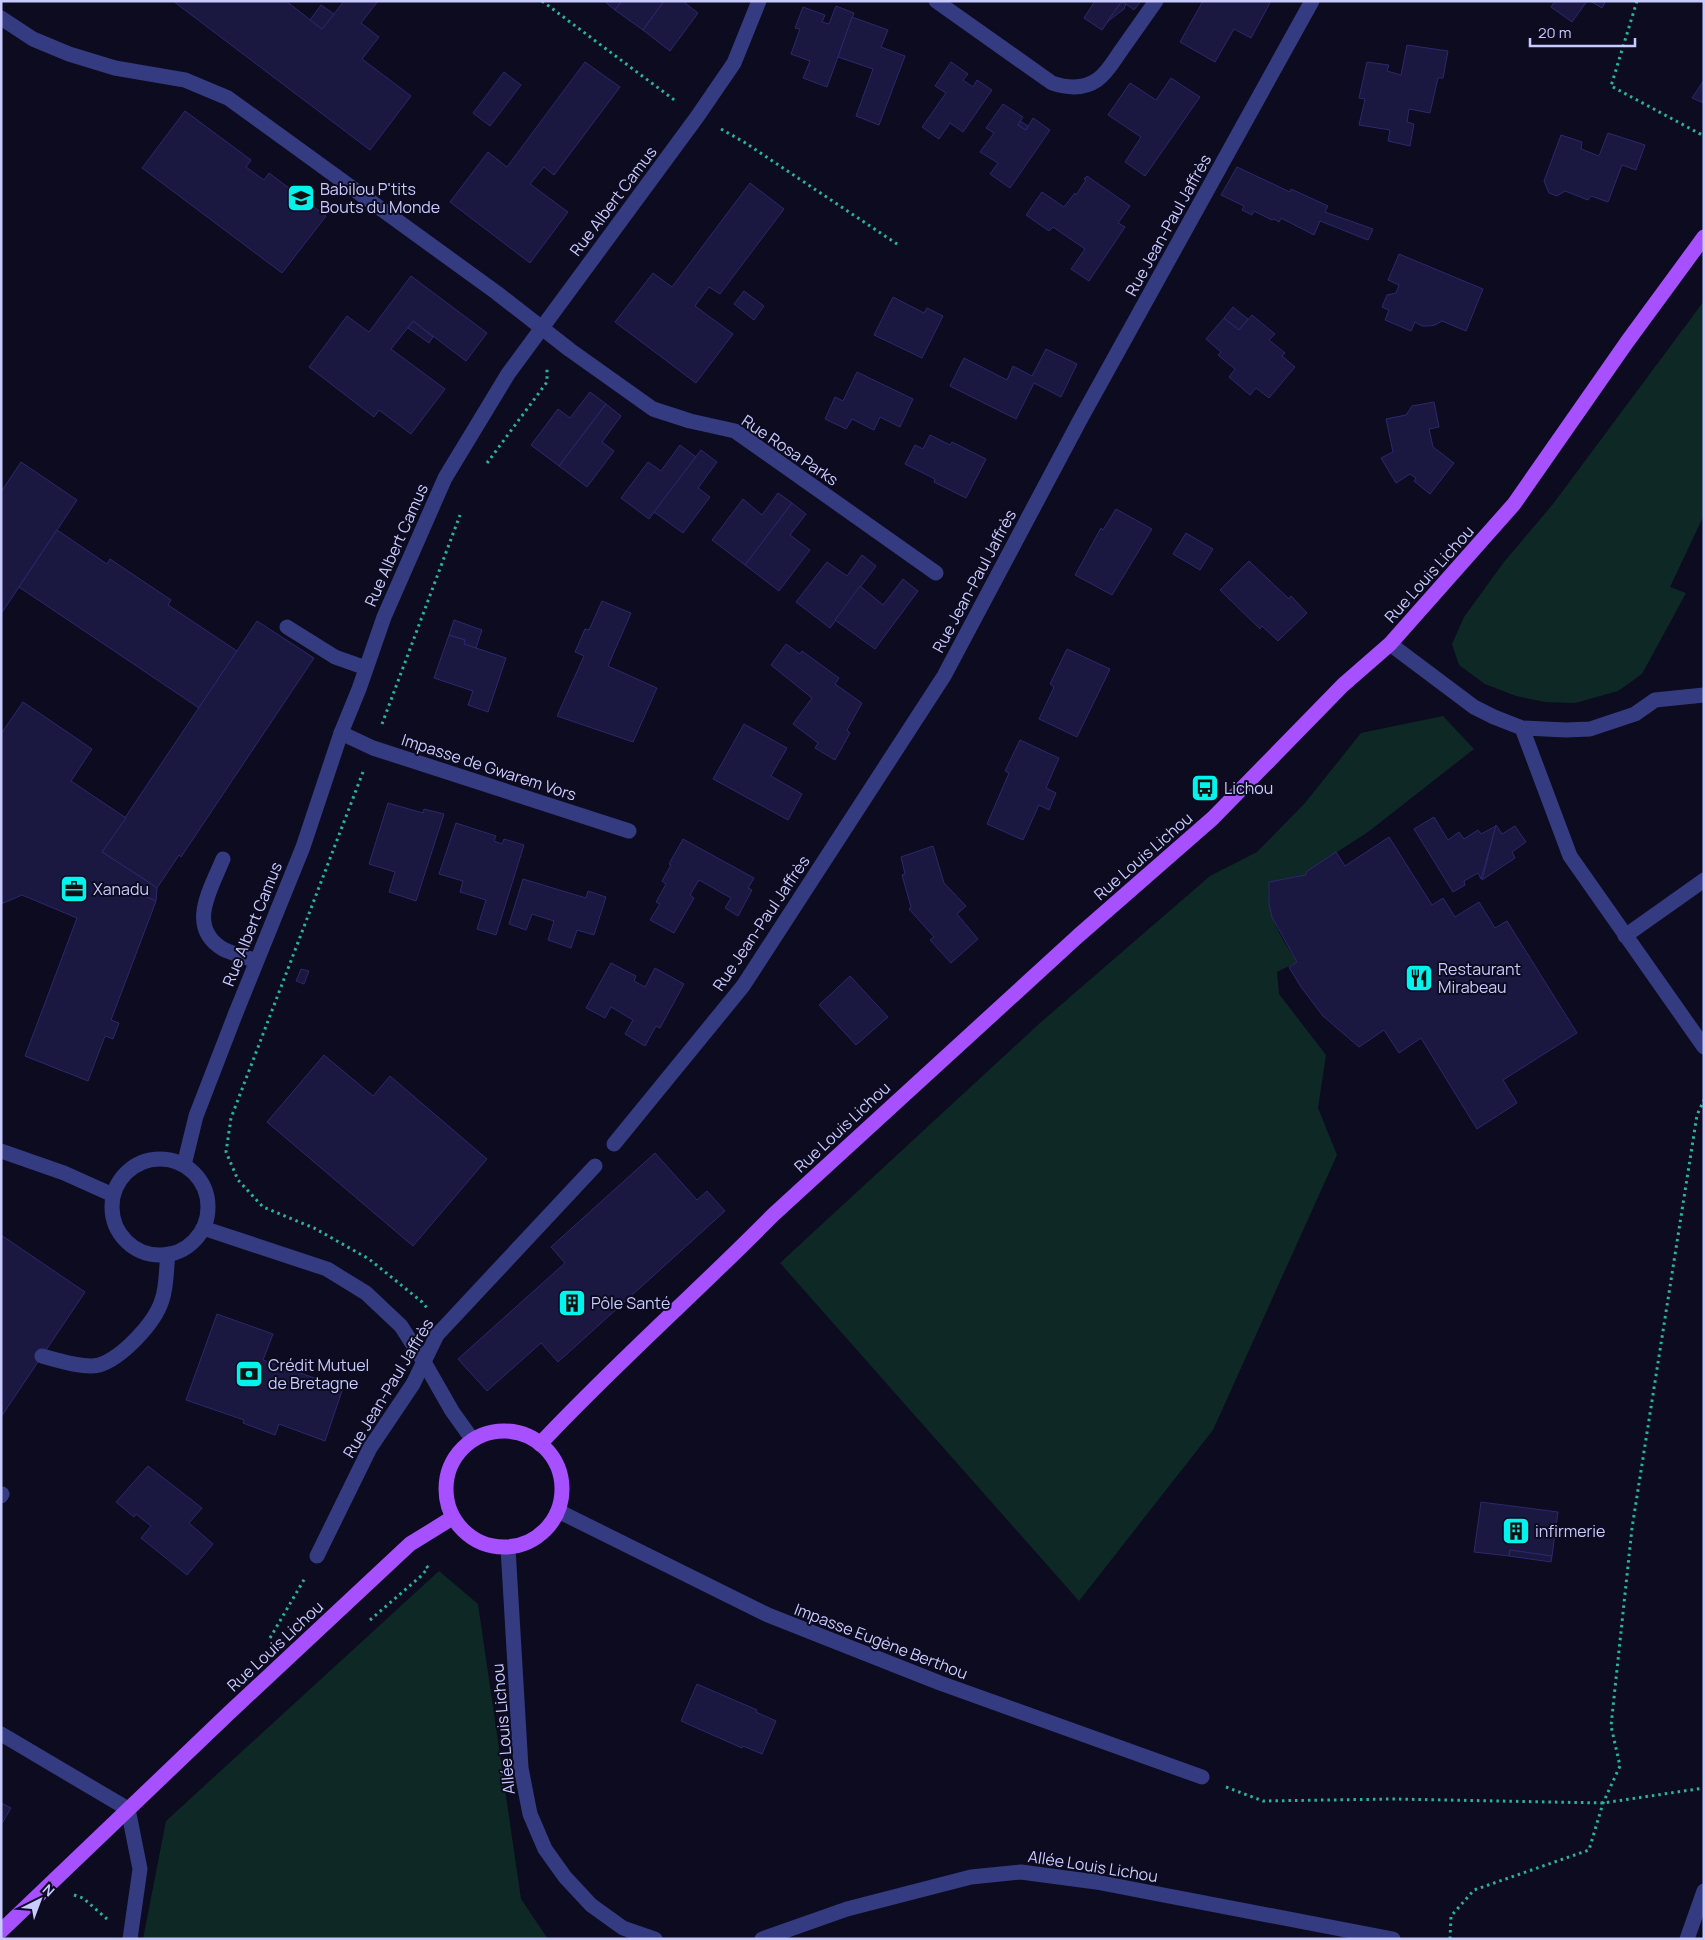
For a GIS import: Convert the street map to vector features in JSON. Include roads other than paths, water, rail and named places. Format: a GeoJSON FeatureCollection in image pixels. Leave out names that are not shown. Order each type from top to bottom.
{"type":"FeatureCollection","features":[{"type":"Feature","properties":{"kind":"main road","name":"Rue Louis Lichou"},"geometry":{"type":"LineString","coordinates":[[540,1444],[588,1393],[730,1258],[772,1215],[1078,936],[1213,818],[1343,686],[1390,644],[1514,504],[1704,237]]}},
{"type":"Feature","properties":{"kind":"main road"},"geometry":{"type":"LineString","coordinates":[[502,1430],[518,1432],[533,1438],[540,1444],[551,1454],[558,1466],[563,1489],[558,1511],[550,1525],[539,1536],[524,1544],[508,1548],[487,1545],[467,1534],[452,1518],[446,1501],[445,1484],[449,1467],[458,1451],[472,1439],[486,1432],[502,1430]]}},
{"type":"Feature","properties":{"kind":"main road","name":"Rue Louis Lichou"},"geometry":{"type":"LineString","coordinates":[[1,1931],[410,1544],[452,1518]]}},
{"type":"Feature","properties":{"kind":"street","name":"Rue Albert Camus"},"geometry":{"type":"LineString","coordinates":[[184,1165],[196,1116],[256,961],[303,847],[341,733],[384,617],[445,478],[508,374],[697,117],[734,63],[759,1]]}},
{"type":"Feature","properties":{"kind":"street"},"geometry":{"type":"LineString","coordinates":[[936,1],[1052,83],[1063,87],[1074,87],[1084,86],[1098,80],[1108,69],[1156,1]]}},
{"type":"Feature","properties":{"kind":"street","name":"Rue Jean-Paul Jaffrès"},"geometry":{"type":"LineString","coordinates":[[614,1144],[743,986],[944,676],[1085,411],[1312,1]]}},
{"type":"Feature","properties":{"kind":"street","name":"Rue Rosa Parks"},"geometry":{"type":"LineString","coordinates":[[1,18],[33,39],[69,54],[115,68],[185,80],[228,98],[653,409],[690,421],[735,431],[936,573]]}},
{"type":"Feature","properties":{"kind":"street"},"geometry":{"type":"LineString","coordinates":[[286,627],[335,657],[366,668]]}},
{"type":"Feature","properties":{"kind":"street"},"geometry":{"type":"LineString","coordinates":[[1390,644],[1474,707],[1522,728],[1590,729],[1636,714],[1655,700],[1704,695]]}},
{"type":"Feature","properties":{"kind":"street"},"geometry":{"type":"LineString","coordinates":[[1522,728],[1570,856],[1704,1047]]}},
{"type":"Feature","properties":{"kind":"street","name":"Impasse de Gwarem Vors"},"geometry":{"type":"LineString","coordinates":[[341,733],[373,748],[629,830]]}},
{"type":"Feature","properties":{"kind":"street"},"geometry":{"type":"LineString","coordinates":[[223,859],[204,906],[203,924],[211,939],[224,949],[256,961]]}},
{"type":"Feature","properties":{"kind":"street"},"geometry":{"type":"LineString","coordinates":[[1625,936],[1704,880]]}},
{"type":"Feature","properties":{"kind":"street"},"geometry":{"type":"LineString","coordinates":[[1,1151],[64,1174],[113,1195]]}},
{"type":"Feature","properties":{"kind":"street"},"geometry":{"type":"LineString","coordinates":[[147,1160],[172,1160],[184,1165],[194,1172],[206,1193],[208,1204],[207,1217],[203,1228],[189,1246],[179,1252],[154,1255],[140,1251],[124,1240],[114,1224],[112,1214],[113,1195],[117,1183],[135,1165],[147,1160]]}},
{"type":"Feature","properties":{"kind":"street","name":"Rue Jean-Paul Jaffrès"},"geometry":{"type":"LineString","coordinates":[[318,1556],[370,1448],[413,1384],[437,1334],[595,1166]]}},
{"type":"Feature","properties":{"kind":"street"},"geometry":{"type":"LineString","coordinates":[[203,1228],[327,1269],[366,1293],[401,1326],[452,1411],[472,1439]]}},
{"type":"Feature","properties":{"kind":"street"},"geometry":{"type":"LineString","coordinates":[[42,1356],[67,1364],[98,1365],[122,1352],[147,1329],[162,1301],[168,1254]]}},
{"type":"Feature","properties":{"kind":"street","name":"Impasse Eugène Berthou"},"geometry":{"type":"LineString","coordinates":[[558,1511],[768,1616],[940,1683],[1202,1777]]}},
{"type":"Feature","properties":{"kind":"street","name":"Allée Louis Lichou"},"geometry":{"type":"LineString","coordinates":[[508,1548],[521,1768],[530,1814],[545,1850],[565,1876],[591,1904],[623,1928],[655,1939]]}},
{"type":"Feature","properties":{"kind":"street"},"geometry":{"type":"LineString","coordinates":[[1,1734],[128,1809],[140,1868],[130,1939]]}},
{"type":"Feature","properties":{"kind":"street","name":"Allée Louis Lichou"},"geometry":{"type":"LineString","coordinates":[[762,1939],[847,1909],[972,1876],[1021,1872],[1096,1882],[1316,1932],[1393,1939]]}},
{"type":"Feature","properties":{"kind":"street"},"geometry":{"type":"LineString","coordinates":[[1687,1939],[1704,1890]]}},
{"type":"Feature","properties":{"kind":"place","name":"Babilou P'tits Bouts du Monde"},"geometry":{"type":"Point","coordinates":[301,198]}},
{"type":"Feature","properties":{"kind":"place","name":"Lichou"},"geometry":{"type":"Point","coordinates":[1205,788]}},
{"type":"Feature","properties":{"kind":"place","name":"Xanadu"},"geometry":{"type":"Point","coordinates":[74,889]}},
{"type":"Feature","properties":{"kind":"place","name":"Restaurant Mirabeau"},"geometry":{"type":"Point","coordinates":[1419,978]}},
{"type":"Feature","properties":{"kind":"place","name":"Pôle Santé"},"geometry":{"type":"Point","coordinates":[572,1303]}},
{"type":"Feature","properties":{"kind":"place","name":"Crédit Mutuel de Bretagne"},"geometry":{"type":"Point","coordinates":[249,1374]}},
{"type":"Feature","properties":{"kind":"place","name":"infirmerie"},"geometry":{"type":"Point","coordinates":[1516,1531]}}]}
